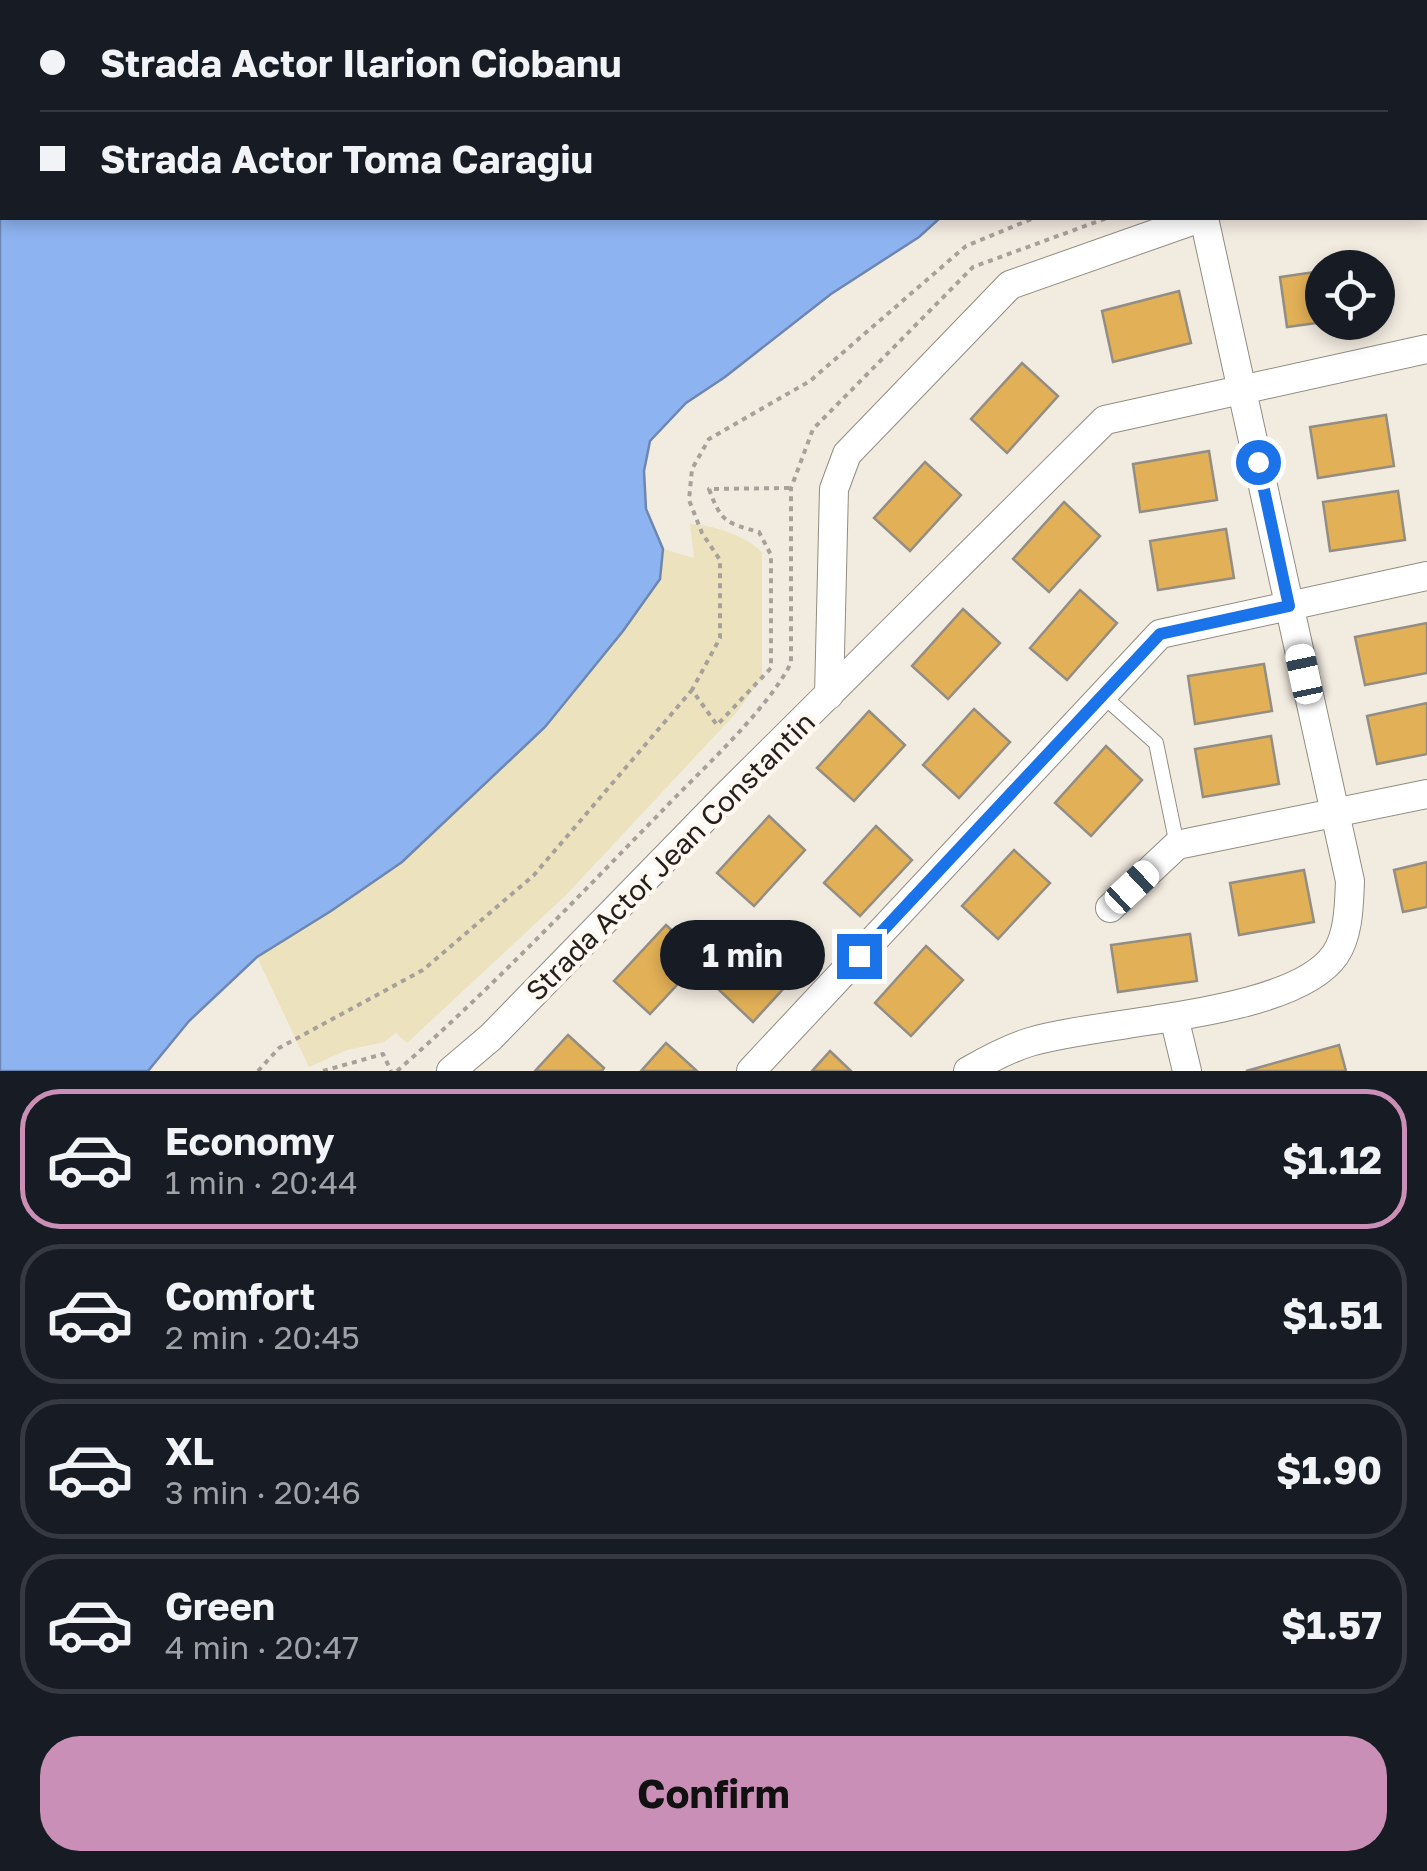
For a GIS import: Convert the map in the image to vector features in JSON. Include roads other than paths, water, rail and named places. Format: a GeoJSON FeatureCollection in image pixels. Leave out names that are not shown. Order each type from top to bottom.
{"type":"FeatureCollection","features":[{"type":"Feature","properties":{"kind":"street","name":"Strada Actor Jean Constantin"},"geometry":{"type":"LineString","coordinates":[[451,1071],[491,1037],[829,695],[834,489],[847,454],[1010,285],[1196,220]]}},
{"type":"Feature","properties":{"kind":"street"},"geometry":{"type":"LineString","coordinates":[[968,1071],[1030,1042],[1236,1004],[1300,984],[1335,955],[1349,912],[1350,881],[1202,220]]}},
{"type":"Feature","properties":{"kind":"street"},"geometry":{"type":"LineString","coordinates":[[829,695],[1105,420],[1427,349]]}},
{"type":"Feature","properties":{"kind":"street"},"geometry":{"type":"LineString","coordinates":[[752,1071],[1160,634],[1427,576]]}},
{"type":"Feature","properties":{"kind":"street"},"geometry":{"type":"LineString","coordinates":[[1110,908],[1177,846],[1427,794]]}},
{"type":"Feature","properties":{"kind":"street"},"geometry":{"type":"LineString","coordinates":[[1174,1017],[1187,1071]]}},
{"type":"Feature","properties":{"kind":"lane"},"geometry":{"type":"LineString","coordinates":[[1102,696],[1156,743],[1177,846]]}},
{"type":"Feature","properties":{"kind":"water"},"geometry":{"type":"Polygon","coordinates":[[[0,220],[938,220],[686,403],[650,441],[644,471],[646,509],[663,549],[660,579],[545,727],[402,862],[257,957],[189,1021],[148,1071],[0,1071],[0,220]]]}}]}
